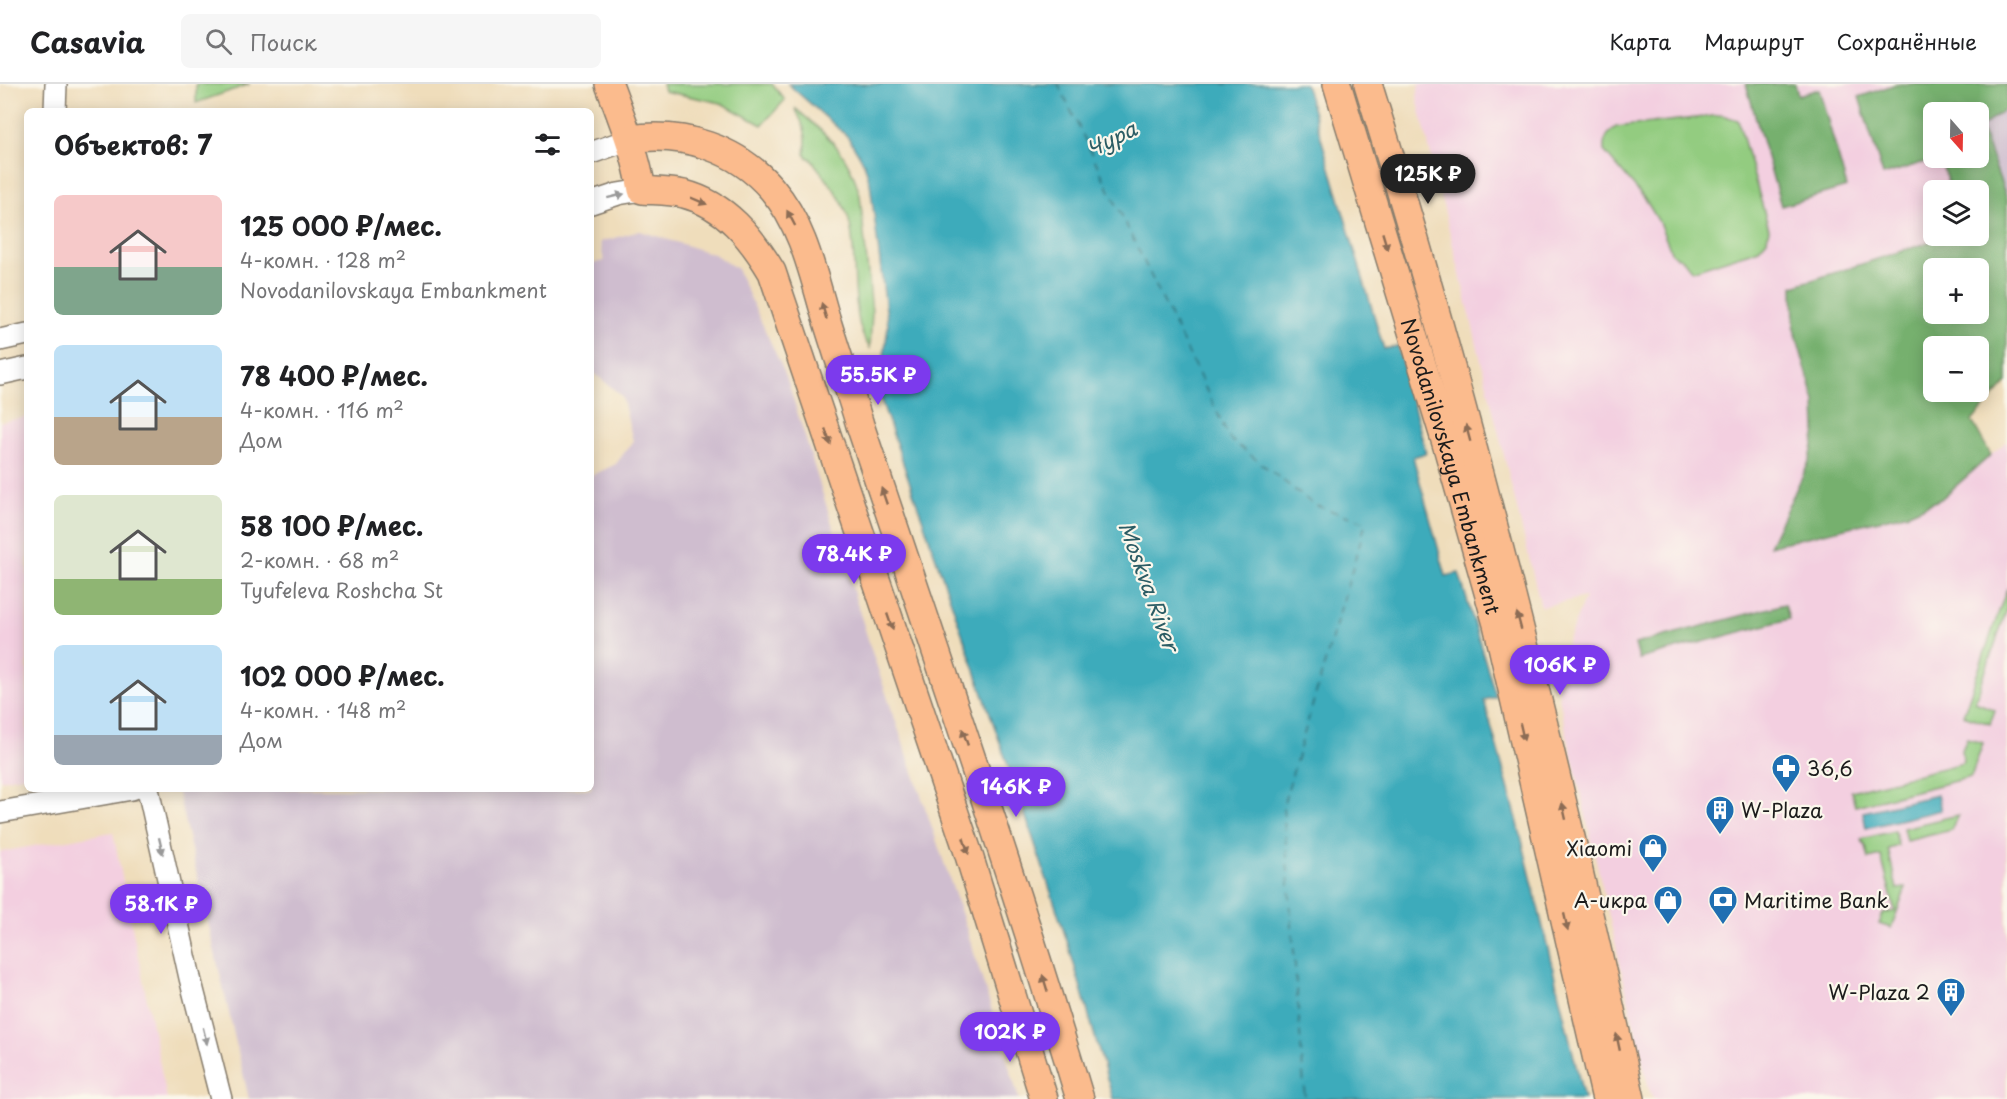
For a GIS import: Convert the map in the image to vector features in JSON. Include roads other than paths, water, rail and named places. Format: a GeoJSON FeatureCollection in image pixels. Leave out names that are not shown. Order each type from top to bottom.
{"type":"FeatureCollection","features":[{"type":"Feature","properties":{"kind":"main road"},"geometry":{"type":"LineString","coordinates":[[609,84],[630,139],[638,165],[642,190],[684,194],[731,218],[756,244],[772,272],[967,849],[1044,1099]]}},
{"type":"Feature","properties":{"kind":"main road","name":"Novodanilovskaya Embankment"},"geometry":{"type":"LineString","coordinates":[[1337,84],[1448,450],[1497,624],[1606,1099]]}},
{"type":"Feature","properties":{"kind":"main road","name":"Novodanilovskaya Embankment"},"geometry":{"type":"LineString","coordinates":[[1368,84],[1435,306],[1520,623],[1601,964],[1630,1099]]}},
{"type":"Feature","properties":{"kind":"main road"},"geometry":{"type":"LineString","coordinates":[[630,139],[669,137],[695,141],[722,151],[747,167],[771,188],[786,208],[801,236],[839,362],[1002,849],[1080,1099]]}},
{"type":"Feature","properties":{"kind":"street"},"geometry":{"type":"LineString","coordinates":[[55,108],[56,84]]}},
{"type":"Feature","properties":{"kind":"street"},"geometry":{"type":"LineString","coordinates":[[594,152],[630,139]]}},
{"type":"Feature","properties":{"kind":"street"},"geometry":{"type":"LineString","coordinates":[[594,202],[618,194],[642,190]]}},
{"type":"Feature","properties":{"kind":"street"},"geometry":{"type":"LineString","coordinates":[[0,340],[24,335]]}},
{"type":"Feature","properties":{"kind":"street"},"geometry":{"type":"LineString","coordinates":[[0,374],[24,369]]}},
{"type":"Feature","properties":{"kind":"street"},"geometry":{"type":"LineString","coordinates":[[0,812],[115,792]]}},
{"type":"Feature","properties":{"kind":"street"},"geometry":{"type":"LineString","coordinates":[[149,792],[190,978],[221,1099]]}},
{"type":"Feature","properties":{"kind":"water"},"geometry":{"type":"Polygon","coordinates":[[[788,84],[1305,84],[1384,349],[1398,346],[1426,453],[1413,457],[1446,576],[1459,573],[1496,697],[1484,700],[1517,819],[1584,1099],[1113,1099],[1069,947],[1032,835],[879,394],[888,326],[870,183],[864,163],[848,137],[788,84]]]}},
{"type":"Feature","properties":{"kind":"water"},"geometry":{"type":"Polygon","coordinates":[[[1937,795],[1941,810],[1866,828],[1863,812],[1937,795]]]}},
{"type":"Feature","properties":{"kind":"place","name":"36,6"},"geometry":{"type":"Point","coordinates":[1786,794]}},
{"type":"Feature","properties":{"kind":"place","name":"W-Plaza"},"geometry":{"type":"Point","coordinates":[1720,836]}},
{"type":"Feature","properties":{"kind":"place","name":"Xiaomi"},"geometry":{"type":"Point","coordinates":[1653,874]}},
{"type":"Feature","properties":{"kind":"place","name":"А-икра"},"geometry":{"type":"Point","coordinates":[1668,926]}},
{"type":"Feature","properties":{"kind":"place","name":"Maritime Bank"},"geometry":{"type":"Point","coordinates":[1723,926]}},
{"type":"Feature","properties":{"kind":"place","name":"W-Plaza 2"},"geometry":{"type":"Point","coordinates":[1951,1018]}},
{"type":"Feature","properties":{"kind":"water label","name":"Чура"},"geometry":{"type":"Point","coordinates":[1111,138]}},
{"type":"Feature","properties":{"kind":"water label","name":"Moskva River"},"geometry":{"type":"Point","coordinates":[1150,586]}}]}
